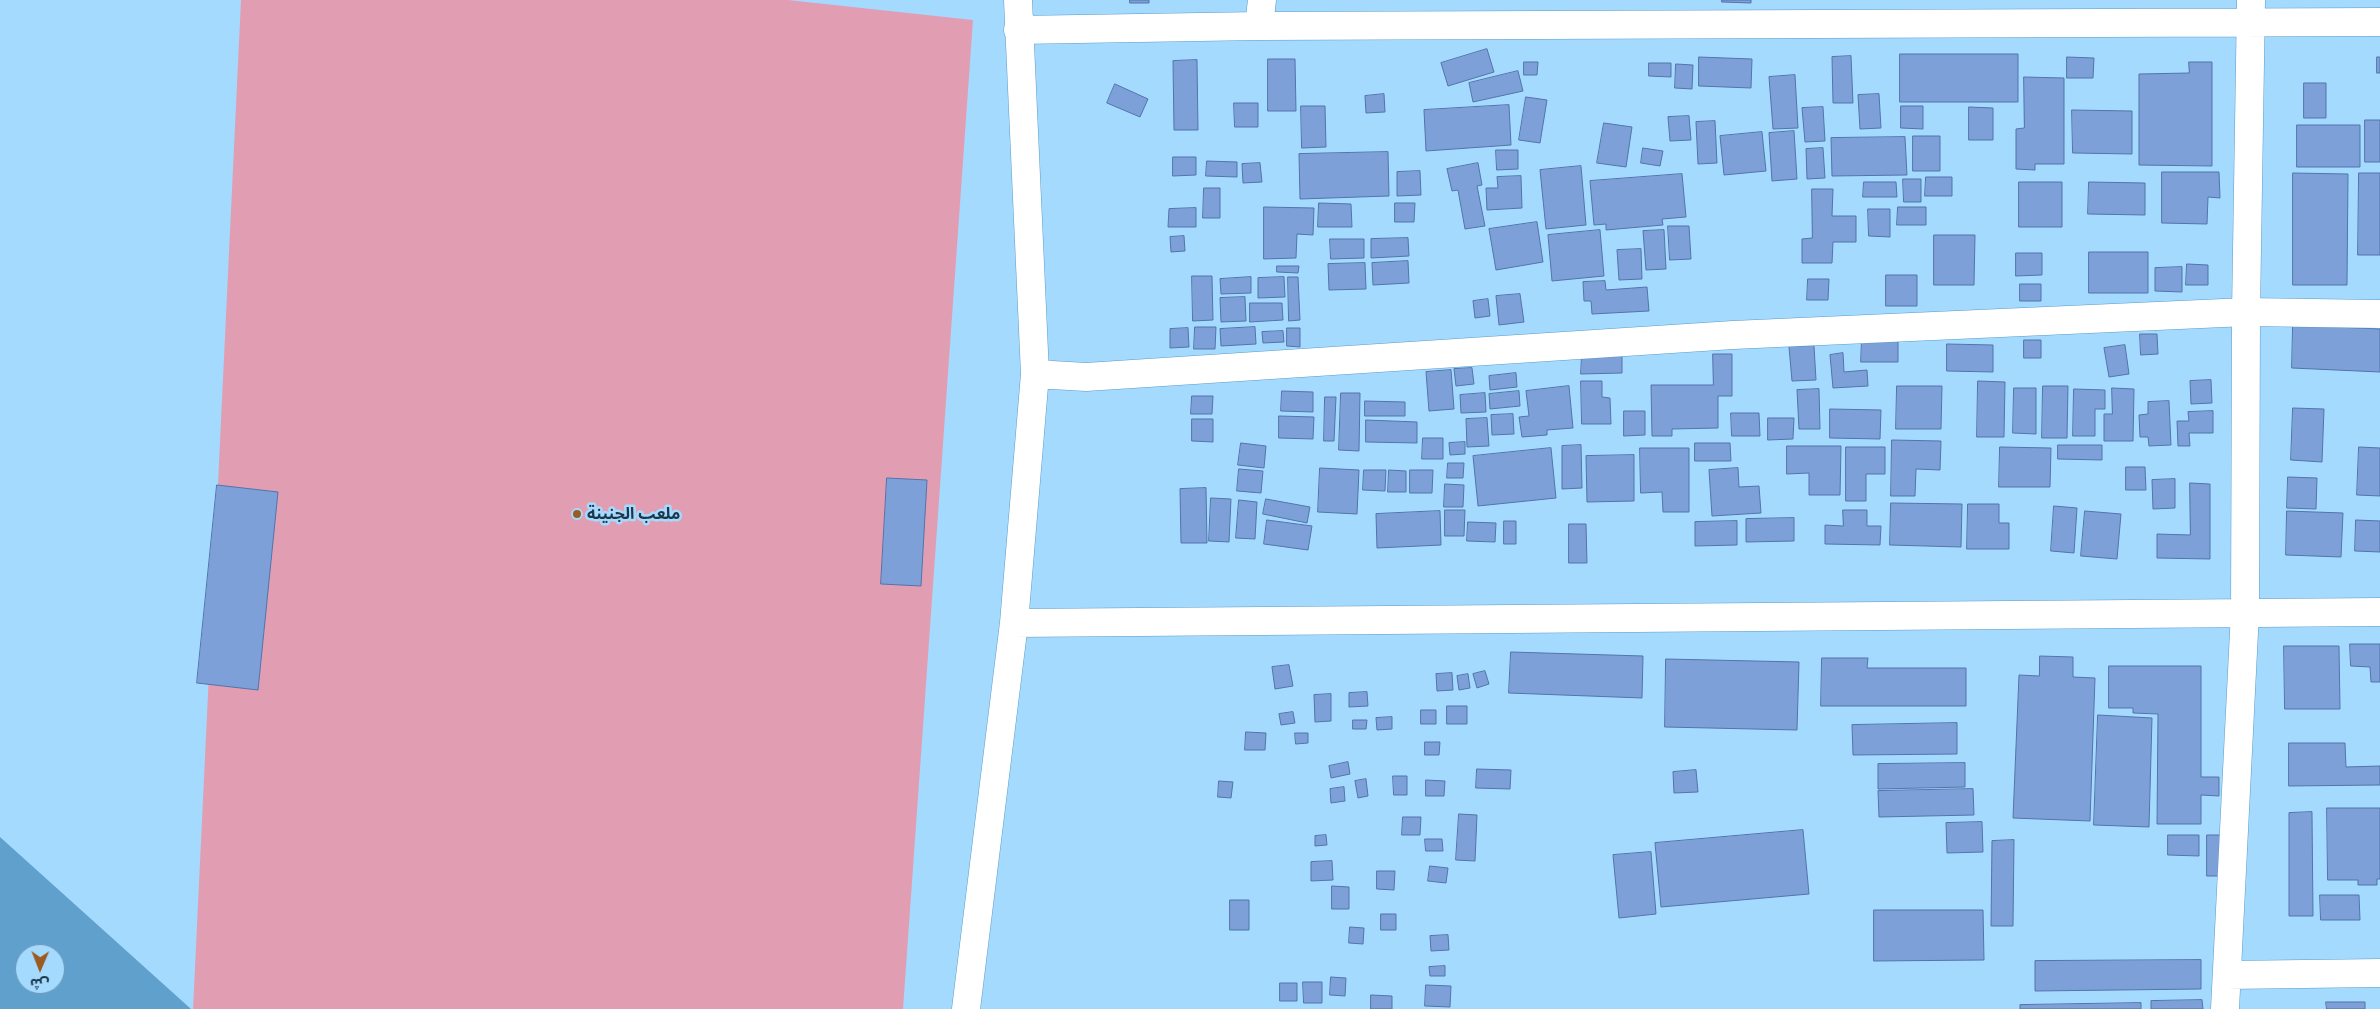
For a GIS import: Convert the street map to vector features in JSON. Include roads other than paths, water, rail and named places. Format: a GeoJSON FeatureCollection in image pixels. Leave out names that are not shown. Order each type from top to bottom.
{"type":"FeatureCollection","features":[{"type":"Feature","properties":{"kind":"street"},"geometry":{"type":"LineString","coordinates":[[966,1009],[1014,623],[1035,374],[1018,0]]}},
{"type":"Feature","properties":{"kind":"street"},"geometry":{"type":"LineString","coordinates":[[1018,30],[1261,13],[2251,11],[2380,22]]}},
{"type":"Feature","properties":{"kind":"street"},"geometry":{"type":"LineString","coordinates":[[2225,1009],[2245,612],[2246,312],[2251,11]]}},
{"type":"Feature","properties":{"kind":"street"},"geometry":{"type":"LineString","coordinates":[[1035,374],[1086,377],[1733,335],[2246,312],[2380,314]]}},
{"type":"Feature","properties":{"kind":"street"},"geometry":{"type":"LineString","coordinates":[[1014,623],[2380,612]]}},
{"type":"Feature","properties":{"kind":"street"},"geometry":{"type":"LineString","coordinates":[[2227,975],[2380,973]]}},
{"type":"Feature","properties":{"kind":"water"},"geometry":{"type":"Polygon","coordinates":[[[0,837],[191,1009],[0,1009],[0,837]]]}},
{"type":"Feature","properties":{"kind":"place","name":"ملعب الجنينة"},"geometry":{"type":"Point","coordinates":[577,514]}}]}
